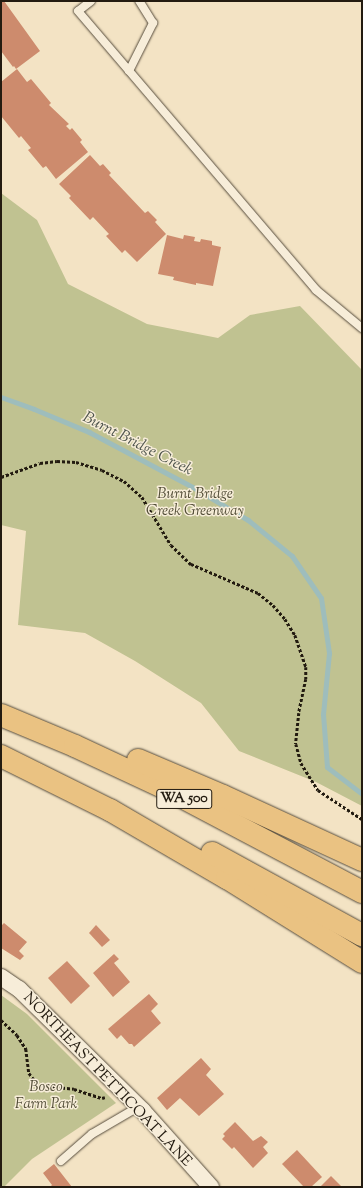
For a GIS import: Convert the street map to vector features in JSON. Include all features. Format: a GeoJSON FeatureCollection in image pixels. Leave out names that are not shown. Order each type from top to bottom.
{"type":"FeatureCollection","features":[{"type":"Feature","properties":{"kind":"highway"},"geometry":{"type":"LineString","coordinates":[[1,708],[110,748],[223,796],[362,860]]}},
{"type":"Feature","properties":{"kind":"highway","name":"WA 500"},"geometry":{"type":"LineString","coordinates":[[1,715],[75,746],[163,787],[362,892]]}},
{"type":"Feature","properties":{"kind":"highway"},"geometry":{"type":"LineString","coordinates":[[2,756],[110,810],[227,878],[362,962]]}},
{"type":"Feature","properties":{"kind":"highway","name":"WA 500"},"geometry":{"type":"LineString","coordinates":[[2,756],[112,799],[362,935]]}},
{"type":"Feature","properties":{"kind":"street","name":"NORTHEAST PETTICOAT LANE"},"geometry":{"type":"LineString","coordinates":[[1,977],[19,990],[138,1107],[210,1187]]}},
{"type":"Feature","properties":{"kind":"lane"},"geometry":{"type":"LineString","coordinates":[[91,1],[78,11],[316,290],[362,328]]}},
{"type":"Feature","properties":{"kind":"lane"},"geometry":{"type":"LineString","coordinates":[[129,71],[153,23],[139,1]]}},
{"type":"Feature","properties":{"kind":"lane"},"geometry":{"type":"LineString","coordinates":[[61,1161],[92,1134],[138,1107]]}},
{"type":"Feature","properties":{"kind":"path"},"geometry":{"type":"LineString","coordinates":[[1,477],[40,463],[57,461],[76,462],[102,470],[124,481],[142,496],[172,545],[191,564],[258,593],[273,605],[285,619],[295,635],[306,667],[306,679],[299,713],[296,744],[301,763],[318,790],[362,819]]}},
{"type":"Feature","properties":{"kind":"path"},"geometry":{"type":"LineString","coordinates":[[1,1020],[17,1035],[26,1049],[29,1073],[36,1082],[47,1086],[74,1089],[102,1098],[124,1093]]}},
{"type":"Feature","properties":{"kind":"green space","name":"Burnt Bridge Creek Greenway"},"geometry":{"type":"Polygon","coordinates":[[[1,193],[37,220],[68,284],[147,324],[218,338],[250,315],[300,306],[362,370],[362,806],[316,782],[239,751],[201,703],[135,661],[85,633],[18,625],[26,531],[1,525],[1,193]]]}},
{"type":"Feature","properties":{"kind":"green space","name":"Bosco Farm Park"},"geometry":{"type":"Polygon","coordinates":[[[1,995],[27,1014],[116,1103],[32,1159],[4,1187],[1,1187],[1,995]]]}},
{"type":"Feature","properties":{"kind":"building"},"geometry":{"type":"Polygon","coordinates":[[[1,1],[4,1],[40,51],[16,69],[1,51],[1,1]]]}},
{"type":"Feature","properties":{"kind":"building"},"geometry":{"type":"Polygon","coordinates":[[[17,69],[27,82],[31,79],[51,103],[49,105],[69,124],[66,126],[70,130],[72,128],[82,140],[80,142],[88,152],[56,179],[46,166],[43,168],[28,150],[31,148],[21,136],[19,138],[1,116],[1,82],[17,69]]]}},
{"type":"Feature","properties":{"kind":"building"},"geometry":{"type":"Polygon","coordinates":[[[90,155],[100,166],[103,164],[111,173],[109,175],[145,213],[148,211],[157,220],[155,222],[166,234],[137,262],[125,250],[122,253],[106,236],[109,234],[93,217],[90,220],[69,198],[71,196],[59,184],[90,155]]]}},
{"type":"Feature","properties":{"kind":"building"},"geometry":{"type":"Polygon","coordinates":[[[167,235],[183,239],[184,235],[195,237],[194,241],[200,242],[201,239],[212,241],[212,245],[221,247],[213,286],[196,283],[196,285],[173,280],[174,277],[158,274],[167,235]]]}},
{"type":"Feature","properties":{"kind":"building"},"geometry":{"type":"Polygon","coordinates":[[[4,923],[27,942],[19,951],[24,956],[20,960],[1,948],[1,926],[4,923]]]}},
{"type":"Feature","properties":{"kind":"building"},"geometry":{"type":"Polygon","coordinates":[[[96,925],[110,940],[102,947],[89,933],[96,925]]]}},
{"type":"Feature","properties":{"kind":"building"},"geometry":{"type":"Polygon","coordinates":[[[114,954],[119,959],[114,963],[130,982],[113,997],[93,973],[114,954]]]}},
{"type":"Feature","properties":{"kind":"building"},"geometry":{"type":"Polygon","coordinates":[[[67,961],[90,986],[71,1004],[48,978],[67,961]]]}},
{"type":"Feature","properties":{"kind":"building"},"geometry":{"type":"Polygon","coordinates":[[[149,994],[158,1004],[151,1011],[161,1023],[134,1047],[121,1035],[117,1039],[108,1029],[149,994]]]}},
{"type":"Feature","properties":{"kind":"building"},"geometry":{"type":"Polygon","coordinates":[[[201,1058],[211,1069],[206,1075],[224,1094],[199,1116],[180,1098],[167,1110],[157,1098],[201,1058]]]}},
{"type":"Feature","properties":{"kind":"building"},"geometry":{"type":"Polygon","coordinates":[[[235,1122],[253,1141],[261,1136],[268,1142],[263,1147],[268,1153],[253,1168],[234,1147],[232,1149],[222,1139],[225,1136],[223,1134],[235,1122]]]}},
{"type":"Feature","properties":{"kind":"building"},"geometry":{"type":"Polygon","coordinates":[[[297,1150],[322,1177],[311,1187],[304,1187],[282,1164],[297,1150]]]}},
{"type":"Feature","properties":{"kind":"building"},"geometry":{"type":"Polygon","coordinates":[[[54,1164],[72,1187],[50,1187],[52,1185],[43,1173],[54,1164]]]}},
{"type":"Feature","properties":{"kind":"building"},"geometry":{"type":"Polygon","coordinates":[[[331,1176],[342,1187],[320,1187],[331,1176]]]}},
{"type":"Feature","properties":{"kind":"waterway","name":"Burnt Bridge Creek"},"geometry":{"type":"LineString","coordinates":[[1,397],[89,432],[196,489],[248,520],[292,556],[321,598],[329,653],[323,714],[327,767],[362,794]]}}]}
